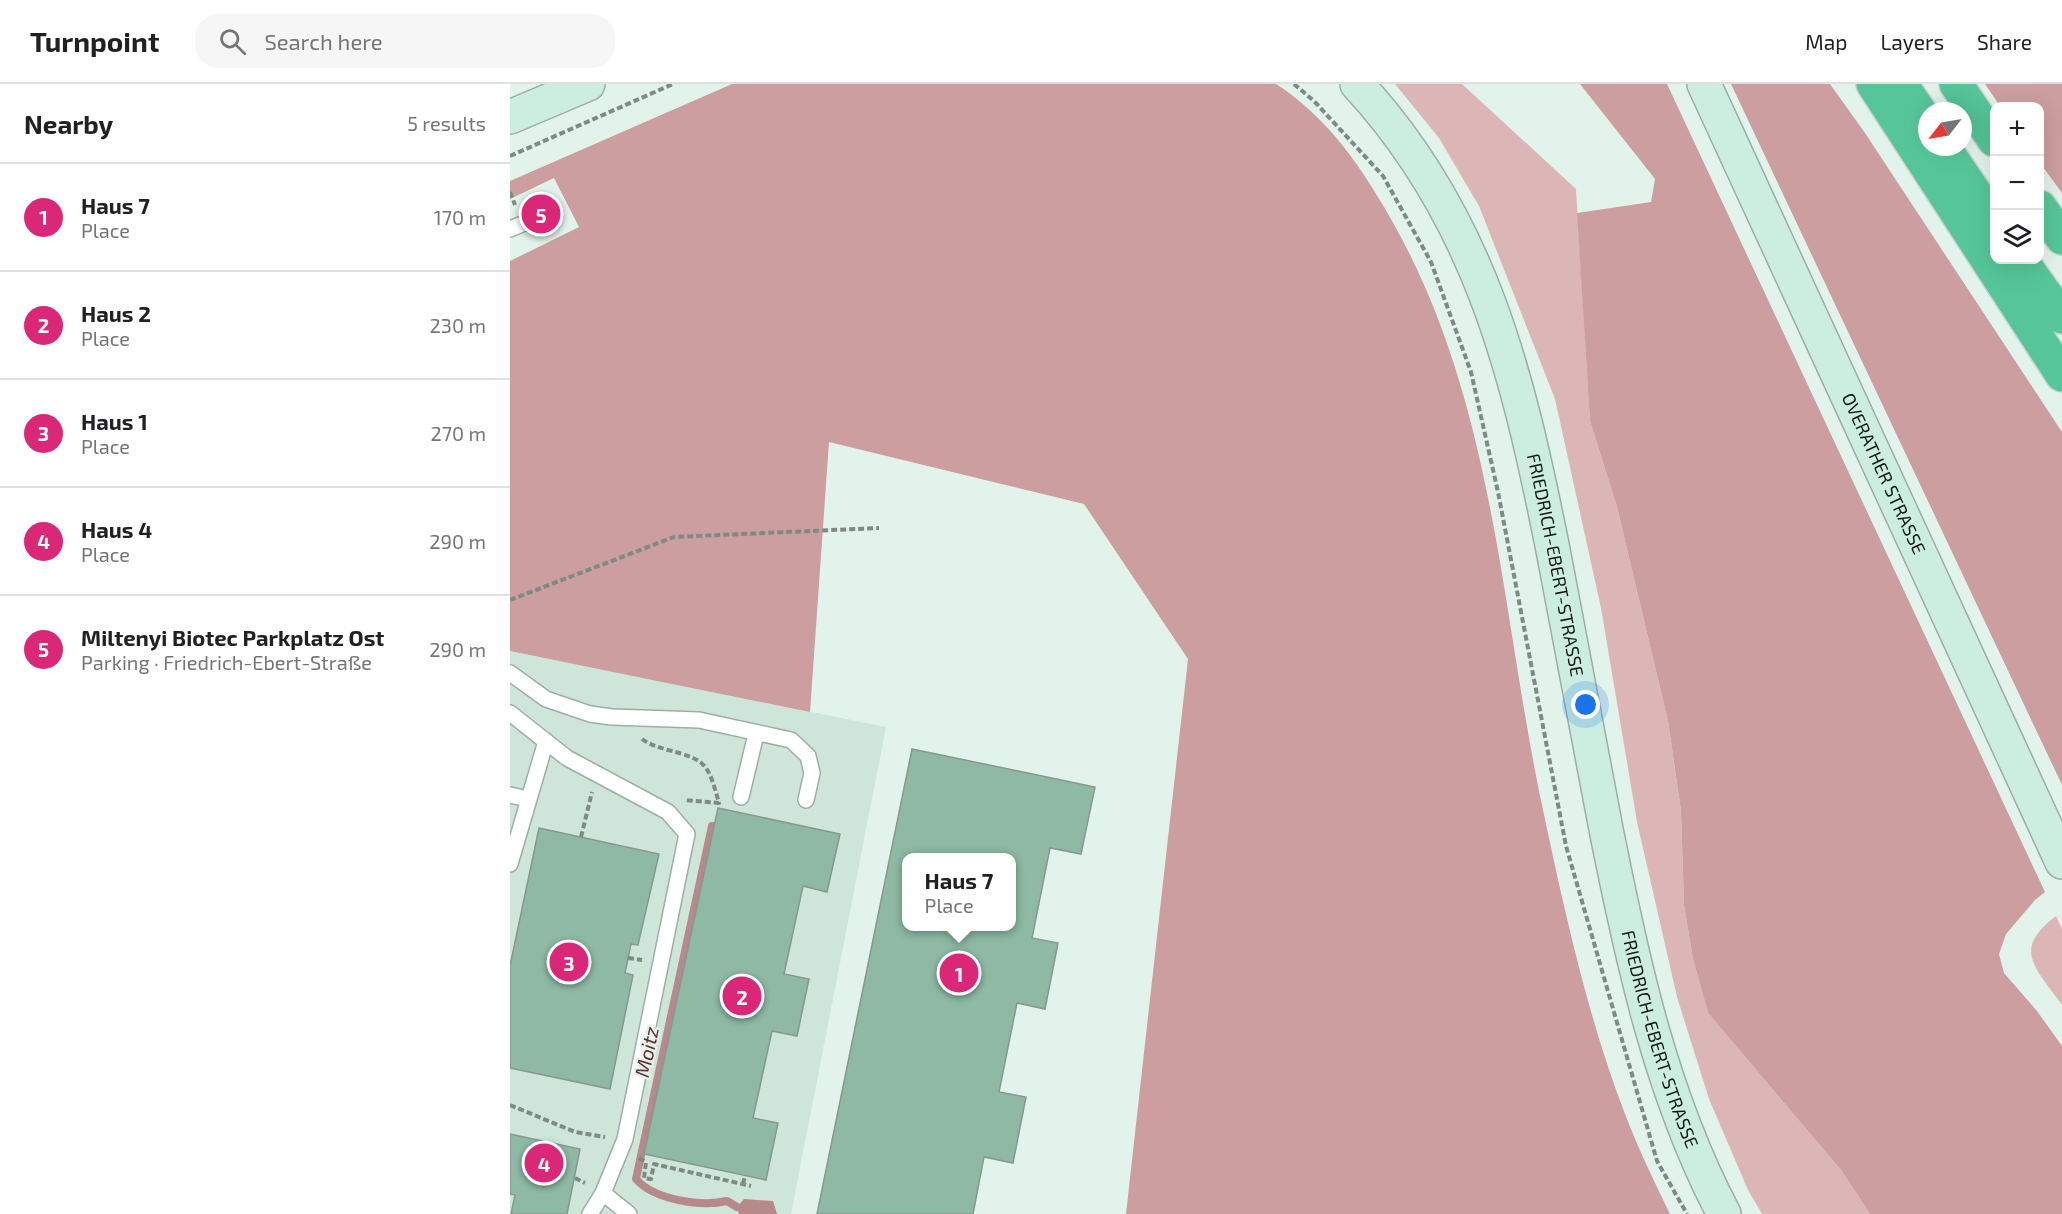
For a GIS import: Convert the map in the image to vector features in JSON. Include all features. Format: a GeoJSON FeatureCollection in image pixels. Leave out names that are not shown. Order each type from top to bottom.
{"type":"FeatureCollection","features":[{"type":"Feature","properties":{"kind":"highway"},"geometry":{"type":"LineString","coordinates":[[1873,84],[2062,375]]}},
{"type":"Feature","properties":{"kind":"highway"},"geometry":{"type":"LineString","coordinates":[[1901,84],[1918,109]]}},
{"type":"Feature","properties":{"kind":"highway"},"geometry":{"type":"LineString","coordinates":[[1956,84],[1990,133]]}},
{"type":"Feature","properties":{"kind":"highway"},"geometry":{"type":"LineString","coordinates":[[1950,156],[1990,214]]}},
{"type":"Feature","properties":{"kind":"highway"},"geometry":{"type":"LineString","coordinates":[[2042,210],[2062,238]]}},
{"type":"Feature","properties":{"kind":"highway"},"geometry":{"type":"LineString","coordinates":[[2024,264],[2062,317]]}},
{"type":"Feature","properties":{"kind":"main road"},"geometry":{"type":"LineString","coordinates":[[510,117],[588,84]]}},
{"type":"Feature","properties":{"kind":"main road","name":"FRIEDRICH-EBERT-STRASSE"},"geometry":{"type":"LineString","coordinates":[[1356,84],[1383,112],[1440,195],[1482,280],[1497,324],[1534,459],[1631,949],[1675,1101],[1724,1214]]}},
{"type":"Feature","properties":{"kind":"main road","name":"OVERATHER STRASSE"},"geometry":{"type":"LineString","coordinates":[[1704,84],[2062,862]]}},
{"type":"Feature","properties":{"kind":"lane"},"geometry":{"type":"LineString","coordinates":[[510,229],[534,219]]}},
{"type":"Feature","properties":{"kind":"lane"},"geometry":{"type":"LineString","coordinates":[[510,673],[546,699],[590,714],[699,720],[791,741],[808,756],[812,773],[806,800]]}},
{"type":"Feature","properties":{"kind":"lane"},"geometry":{"type":"LineString","coordinates":[[510,712],[567,758],[668,812],[687,834],[625,1139],[603,1192],[590,1214]]}},
{"type":"Feature","properties":{"kind":"lane"},"geometry":{"type":"LineString","coordinates":[[741,797],[756,734]]}},
{"type":"Feature","properties":{"kind":"lane"},"geometry":{"type":"LineString","coordinates":[[510,864],[512,845],[546,741]]}},
{"type":"Feature","properties":{"kind":"lane"},"geometry":{"type":"LineString","coordinates":[[510,795],[528,799]]}},
{"type":"Feature","properties":{"kind":"lane"},"geometry":{"type":"LineString","coordinates":[[603,1192],[629,1214]]}},
{"type":"Feature","properties":{"kind":"path"},"geometry":{"type":"LineString","coordinates":[[510,156],[673,84]]}},
{"type":"Feature","properties":{"kind":"path"},"geometry":{"type":"LineString","coordinates":[[1294,84],[1314,101],[1383,176],[1431,261],[1471,372],[1498,492],[1566,846],[1657,1161],[1687,1214]]}},
{"type":"Feature","properties":{"kind":"path"},"geometry":{"type":"LineString","coordinates":[[510,600],[574,577],[627,552],[674,537],[879,528]]}},
{"type":"Feature","properties":{"kind":"path"},"geometry":{"type":"LineString","coordinates":[[612,717],[650,745],[698,758],[711,775],[719,802],[685,799]]}},
{"type":"Feature","properties":{"kind":"path"},"geometry":{"type":"LineString","coordinates":[[580,837],[597,774]]}},
{"type":"Feature","properties":{"kind":"path"},"geometry":{"type":"LineString","coordinates":[[510,1105],[575,1132],[599,1136]]}},
{"type":"Feature","properties":{"kind":"path"},"geometry":{"type":"LineString","coordinates":[[644,1160],[646,1162],[644,1178],[651,1179],[654,1164],[751,1186]]}},
{"type":"Feature","properties":{"kind":"path"},"geometry":{"type":"LineString","coordinates":[[743,1184],[745,1176]]}},
{"type":"Feature","properties":{"kind":"shaded area"},"geometry":{"type":"Polygon","coordinates":[[[732,84],[1276,84],[1309,109],[1337,139],[1362,172],[1384,207],[1422,280],[1451,354],[1473,431],[1490,508],[1530,745],[1580,970],[1612,1080],[1641,1152],[1670,1214],[1126,1214],[1188,659],[1084,504],[829,442],[810,712],[510,651],[510,261],[579,227],[554,178],[510,199],[510,181],[732,84]]]}},
{"type":"Feature","properties":{"kind":"shaded area"},"geometry":{"type":"Polygon","coordinates":[[[1395,84],[1462,84],[1576,189],[1590,421],[1617,507],[1668,721],[1681,811],[1684,905],[1693,959],[1708,1013],[1841,1170],[1870,1214],[1762,1214],[1748,1190],[1709,1099],[1677,997],[1637,822],[1601,608],[1555,399],[1479,206],[1439,138],[1395,84]]]}},
{"type":"Feature","properties":{"kind":"shaded area"},"geometry":{"type":"Polygon","coordinates":[[[1580,84],[1667,84],[2045,892],[2035,900],[2006,934],[1999,954],[2004,973],[2037,1011],[2062,1046],[2062,1214],[1870,1214],[1841,1170],[1708,1013],[1693,959],[1684,905],[1681,811],[1668,721],[1617,507],[1590,421],[1577,213],[1651,202],[1655,179],[1580,84]]]}},
{"type":"Feature","properties":{"kind":"shaded area"},"geometry":{"type":"Polygon","coordinates":[[[1731,84],[1830,84],[1865,133],[2062,432],[2062,785],[1731,84]]]}},
{"type":"Feature","properties":{"kind":"shaded area"},"geometry":{"type":"Polygon","coordinates":[[[1985,84],[2062,84],[2062,193],[2044,168],[2044,102],[1997,102],[1985,84]]]}},
{"type":"Feature","properties":{"kind":"shaded area"},"geometry":{"type":"Polygon","coordinates":[[[510,651],[886,727],[791,1214],[510,1214],[510,651]]]}},
{"type":"Feature","properties":{"kind":"shaded area"},"geometry":{"type":"Polygon","coordinates":[[[2056,916],[2062,929],[2062,1005],[2037,970],[2031,949],[2034,939],[2042,928],[2056,916]]]}},
{"type":"Feature","properties":{"kind":"shaded area"},"geometry":{"type":"Polygon","coordinates":[[[744,1199],[773,1201],[777,1214],[739,1214],[737,1207],[744,1199]]]}},
{"type":"Feature","properties":{"kind":"building"},"geometry":{"type":"Polygon","coordinates":[[[912,749],[1095,787],[1081,854],[1050,848],[1032,938],[1058,943],[1045,1009],[1017,1003],[999,1092],[1026,1097],[1013,1163],[984,1157],[973,1214],[817,1214],[912,749]]]}},
{"type":"Feature","properties":{"kind":"building"},"geometry":{"type":"Polygon","coordinates":[[[718,808],[840,834],[827,892],[803,886],[784,974],[809,979],[797,1036],[772,1031],[753,1118],[778,1123],[766,1180],[644,1154],[718,808]]]}},
{"type":"Feature","properties":{"kind":"building"},"geometry":{"type":"Polygon","coordinates":[[[539,828],[659,854],[638,945],[631,944],[625,973],[633,975],[610,1089],[510,1068],[510,966],[539,828]]]}},
{"type":"Feature","properties":{"kind":"building"},"geometry":{"type":"Polygon","coordinates":[[[510,1134],[580,1149],[567,1214],[511,1214],[515,1195],[510,1194],[510,1134]]]}},
{"type":"Feature","properties":{"kind":"waterway","name":"Moitz"},"geometry":{"type":"LineString","coordinates":[[712,826],[636,1179],[644,1186],[666,1197],[705,1203],[727,1201],[737,1207]]}},
{"type":"Feature","properties":{"kind":"place","name":"Miltenyi Biotec Parkplatz Ost"},"geometry":{"type":"Point","coordinates":[541,214]}},
{"type":"Feature","properties":{"kind":"place","name":"Haus 1"},"geometry":{"type":"Point","coordinates":[569,962]}},
{"type":"Feature","properties":{"kind":"place","name":"Haus 7"},"geometry":{"type":"Point","coordinates":[959,973]}},
{"type":"Feature","properties":{"kind":"place","name":"Haus 2"},"geometry":{"type":"Point","coordinates":[742,996]}},
{"type":"Feature","properties":{"kind":"place","name":"Haus 4"},"geometry":{"type":"Point","coordinates":[544,1163]}}]}
